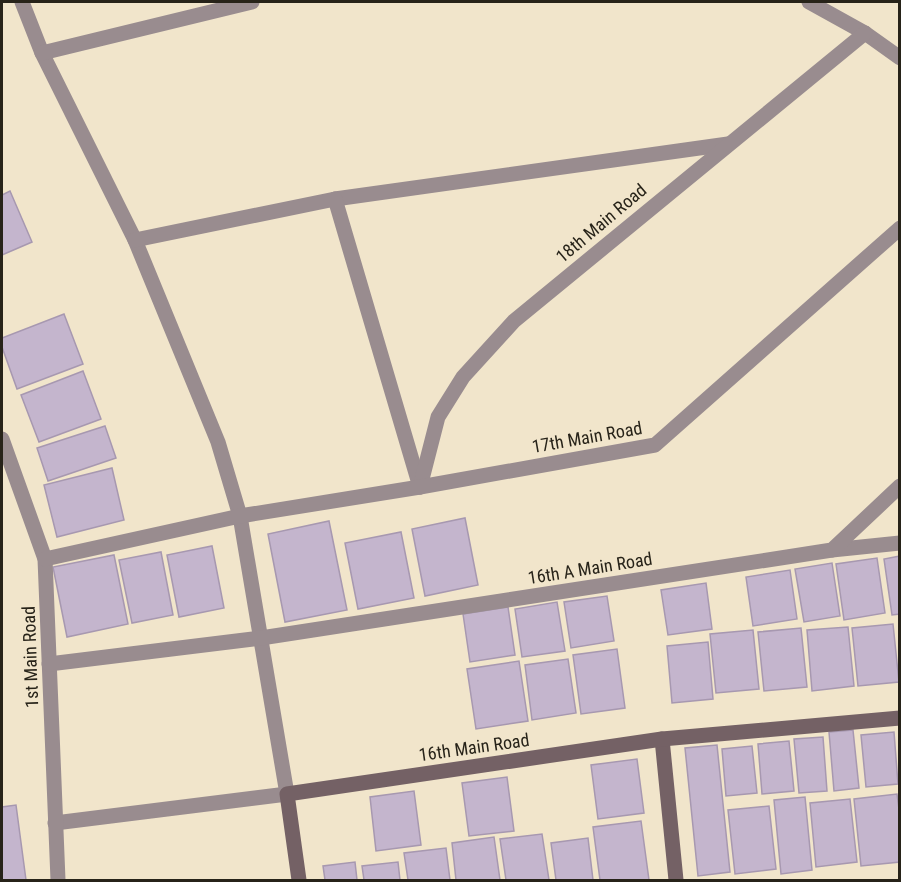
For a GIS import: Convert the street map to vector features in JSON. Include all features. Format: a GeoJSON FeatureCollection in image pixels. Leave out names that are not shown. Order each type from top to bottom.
{"type":"FeatureCollection","features":[{"type":"Feature","properties":{"kind":"street"},"geometry":{"type":"LineString","coordinates":[[22,2],[42,53],[135,240],[218,442],[240,516],[299,880]]}},
{"type":"Feature","properties":{"kind":"street"},"geometry":{"type":"LineString","coordinates":[[42,53],[252,2]]}},
{"type":"Feature","properties":{"kind":"street"},"geometry":{"type":"LineString","coordinates":[[809,2],[865,33],[900,58]]}},
{"type":"Feature","properties":{"kind":"street","name":"18th Main Road"},"geometry":{"type":"LineString","coordinates":[[420,487],[438,417],[470,369],[514,321],[865,33]]}},
{"type":"Feature","properties":{"kind":"street"},"geometry":{"type":"LineString","coordinates":[[135,240],[335,199],[728,144]]}},
{"type":"Feature","properties":{"kind":"street"},"geometry":{"type":"LineString","coordinates":[[335,199],[420,487]]}},
{"type":"Feature","properties":{"kind":"street","name":"17th Main Road"},"geometry":{"type":"LineString","coordinates":[[45,559],[240,516],[420,487],[655,444],[900,228]]}},
{"type":"Feature","properties":{"kind":"street","name":"1st Main Road"},"geometry":{"type":"LineString","coordinates":[[2,439],[45,559],[58,880]]}},
{"type":"Feature","properties":{"kind":"street"},"geometry":{"type":"LineString","coordinates":[[832,550],[900,486]]}},
{"type":"Feature","properties":{"kind":"street","name":"16th A Main Road"},"geometry":{"type":"LineString","coordinates":[[50,664],[261,638],[832,550],[900,543]]}},
{"type":"Feature","properties":{"kind":"street","name":"16th Main Road"},"geometry":{"type":"LineString","coordinates":[[55,823],[286,795],[662,739],[900,718]]}},
{"type":"Feature","properties":{"kind":"street"},"geometry":{"type":"LineString","coordinates":[[662,739],[676,880]]}},
{"type":"Feature","properties":{"kind":"building"},"geometry":{"type":"Polygon","coordinates":[[[10,191],[32,242],[2,255],[2,195],[10,191]]]}},
{"type":"Feature","properties":{"kind":"building"},"geometry":{"type":"Polygon","coordinates":[[[64,314],[83,364],[17,389],[2,347],[2,338],[64,314]]]}},
{"type":"Feature","properties":{"kind":"building"},"geometry":{"type":"Polygon","coordinates":[[[83,371],[101,419],[39,442],[21,395],[83,371]]]}},
{"type":"Feature","properties":{"kind":"building"},"geometry":{"type":"Polygon","coordinates":[[[105,426],[116,458],[48,481],[37,448],[105,426]]]}},
{"type":"Feature","properties":{"kind":"building"},"geometry":{"type":"Polygon","coordinates":[[[112,468],[124,520],[57,537],[44,485],[112,468]]]}},
{"type":"Feature","properties":{"kind":"building"},"geometry":{"type":"Polygon","coordinates":[[[465,518],[478,585],[425,596],[412,529],[465,518]]]}},
{"type":"Feature","properties":{"kind":"building"},"geometry":{"type":"Polygon","coordinates":[[[329,521],[347,610],[285,622],[268,534],[329,521]]]}},
{"type":"Feature","properties":{"kind":"building"},"geometry":{"type":"Polygon","coordinates":[[[401,532],[414,598],[358,609],[345,543],[401,532]]]}},
{"type":"Feature","properties":{"kind":"building"},"geometry":{"type":"Polygon","coordinates":[[[212,546],[224,608],[179,617],[167,555],[212,546]]]}},
{"type":"Feature","properties":{"kind":"building"},"geometry":{"type":"Polygon","coordinates":[[[161,552],[173,615],[132,623],[119,560],[161,552]]]}},
{"type":"Feature","properties":{"kind":"building"},"geometry":{"type":"Polygon","coordinates":[[[114,555],[128,624],[67,637],[53,567],[114,555]]]}},
{"type":"Feature","properties":{"kind":"building"},"geometry":{"type":"Polygon","coordinates":[[[900,556],[900,614],[892,615],[884,559],[900,556]]]}},
{"type":"Feature","properties":{"kind":"building"},"geometry":{"type":"Polygon","coordinates":[[[877,558],[885,613],[844,620],[836,564],[877,558]]]}},
{"type":"Feature","properties":{"kind":"building"},"geometry":{"type":"Polygon","coordinates":[[[832,563],[840,616],[804,622],[795,569],[832,563]]]}},
{"type":"Feature","properties":{"kind":"building"},"geometry":{"type":"Polygon","coordinates":[[[790,570],[797,619],[753,626],[746,577],[790,570]]]}},
{"type":"Feature","properties":{"kind":"building"},"geometry":{"type":"Polygon","coordinates":[[[706,583],[712,629],[668,635],[661,590],[706,583]]]}},
{"type":"Feature","properties":{"kind":"building"},"geometry":{"type":"Polygon","coordinates":[[[607,596],[614,641],[571,648],[564,602],[607,596]]]}},
{"type":"Feature","properties":{"kind":"building"},"geometry":{"type":"Polygon","coordinates":[[[557,602],[565,651],[522,657],[515,609],[557,602]]]}},
{"type":"Feature","properties":{"kind":"building"},"geometry":{"type":"Polygon","coordinates":[[[508,607],[515,655],[470,662],[463,614],[508,607]]]}},
{"type":"Feature","properties":{"kind":"building"},"geometry":{"type":"Polygon","coordinates":[[[893,624],[899,682],[858,686],[852,628],[893,624]]]}},
{"type":"Feature","properties":{"kind":"building"},"geometry":{"type":"Polygon","coordinates":[[[848,627],[854,686],[812,691],[807,630],[848,627]]]}},
{"type":"Feature","properties":{"kind":"building"},"geometry":{"type":"Polygon","coordinates":[[[801,628],[807,687],[764,691],[758,632],[801,628]]]}},
{"type":"Feature","properties":{"kind":"building"},"geometry":{"type":"Polygon","coordinates":[[[753,630],[759,689],[716,693],[710,634],[753,630]]]}},
{"type":"Feature","properties":{"kind":"building"},"geometry":{"type":"Polygon","coordinates":[[[708,642],[713,699],[672,703],[667,646],[708,642]]]}},
{"type":"Feature","properties":{"kind":"building"},"geometry":{"type":"Polygon","coordinates":[[[617,649],[625,708],[581,714],[573,655],[617,649]]]}},
{"type":"Feature","properties":{"kind":"building"},"geometry":{"type":"Polygon","coordinates":[[[568,659],[576,713],[532,720],[525,665],[568,659]]]}},
{"type":"Feature","properties":{"kind":"building"},"geometry":{"type":"Polygon","coordinates":[[[519,661],[528,721],[476,729],[467,669],[519,661]]]}},
{"type":"Feature","properties":{"kind":"building"},"geometry":{"type":"Polygon","coordinates":[[[853,730],[859,788],[834,791],[829,732],[853,730]]]}},
{"type":"Feature","properties":{"kind":"building"},"geometry":{"type":"Polygon","coordinates":[[[894,732],[898,784],[866,787],[861,735],[894,732]]]}},
{"type":"Feature","properties":{"kind":"building"},"geometry":{"type":"Polygon","coordinates":[[[823,737],[827,791],[799,793],[794,739],[823,737]]]}},
{"type":"Feature","properties":{"kind":"building"},"geometry":{"type":"Polygon","coordinates":[[[789,741],[794,791],[762,794],[758,744],[789,741]]]}},
{"type":"Feature","properties":{"kind":"building"},"geometry":{"type":"Polygon","coordinates":[[[717,745],[730,872],[698,876],[685,748],[717,745]]]}},
{"type":"Feature","properties":{"kind":"building"},"geometry":{"type":"Polygon","coordinates":[[[752,746],[757,793],[726,796],[722,749],[752,746]]]}},
{"type":"Feature","properties":{"kind":"building"},"geometry":{"type":"Polygon","coordinates":[[[637,759],[644,813],[598,819],[591,765],[637,759]]]}},
{"type":"Feature","properties":{"kind":"building"},"geometry":{"type":"Polygon","coordinates":[[[507,777],[514,831],[469,836],[462,783],[507,777]]]}},
{"type":"Feature","properties":{"kind":"building"},"geometry":{"type":"Polygon","coordinates":[[[414,791],[421,845],[376,851],[370,797],[414,791]]]}},
{"type":"Feature","properties":{"kind":"building"},"geometry":{"type":"Polygon","coordinates":[[[897,794],[900,817],[900,862],[861,866],[854,799],[897,794]]]}},
{"type":"Feature","properties":{"kind":"building"},"geometry":{"type":"Polygon","coordinates":[[[805,797],[812,870],[781,874],[774,800],[805,797]]]}},
{"type":"Feature","properties":{"kind":"building"},"geometry":{"type":"Polygon","coordinates":[[[850,799],[857,862],[816,867],[810,803],[850,799]]]}},
{"type":"Feature","properties":{"kind":"building"},"geometry":{"type":"Polygon","coordinates":[[[16,805],[26,880],[2,880],[2,807],[16,805]]]}},
{"type":"Feature","properties":{"kind":"building"},"geometry":{"type":"Polygon","coordinates":[[[769,806],[776,869],[735,874],[728,810],[769,806]]]}},
{"type":"Feature","properties":{"kind":"building"},"geometry":{"type":"Polygon","coordinates":[[[641,821],[649,880],[600,880],[593,827],[641,821]]]}},
{"type":"Feature","properties":{"kind":"building"},"geometry":{"type":"Polygon","coordinates":[[[542,834],[549,880],[506,880],[500,839],[542,834]]]}},
{"type":"Feature","properties":{"kind":"building"},"geometry":{"type":"Polygon","coordinates":[[[494,837],[500,880],[456,880],[452,843],[494,837]]]}},
{"type":"Feature","properties":{"kind":"building"},"geometry":{"type":"Polygon","coordinates":[[[588,838],[593,880],[556,880],[551,843],[588,838]]]}},
{"type":"Feature","properties":{"kind":"building"},"geometry":{"type":"Polygon","coordinates":[[[446,848],[450,880],[408,880],[404,853],[446,848]]]}},
{"type":"Feature","properties":{"kind":"building"},"geometry":{"type":"Polygon","coordinates":[[[355,862],[357,880],[325,880],[323,866],[355,862]]]}},
{"type":"Feature","properties":{"kind":"building"},"geometry":{"type":"Polygon","coordinates":[[[398,862],[400,880],[364,880],[362,866],[398,862]]]}}]}
